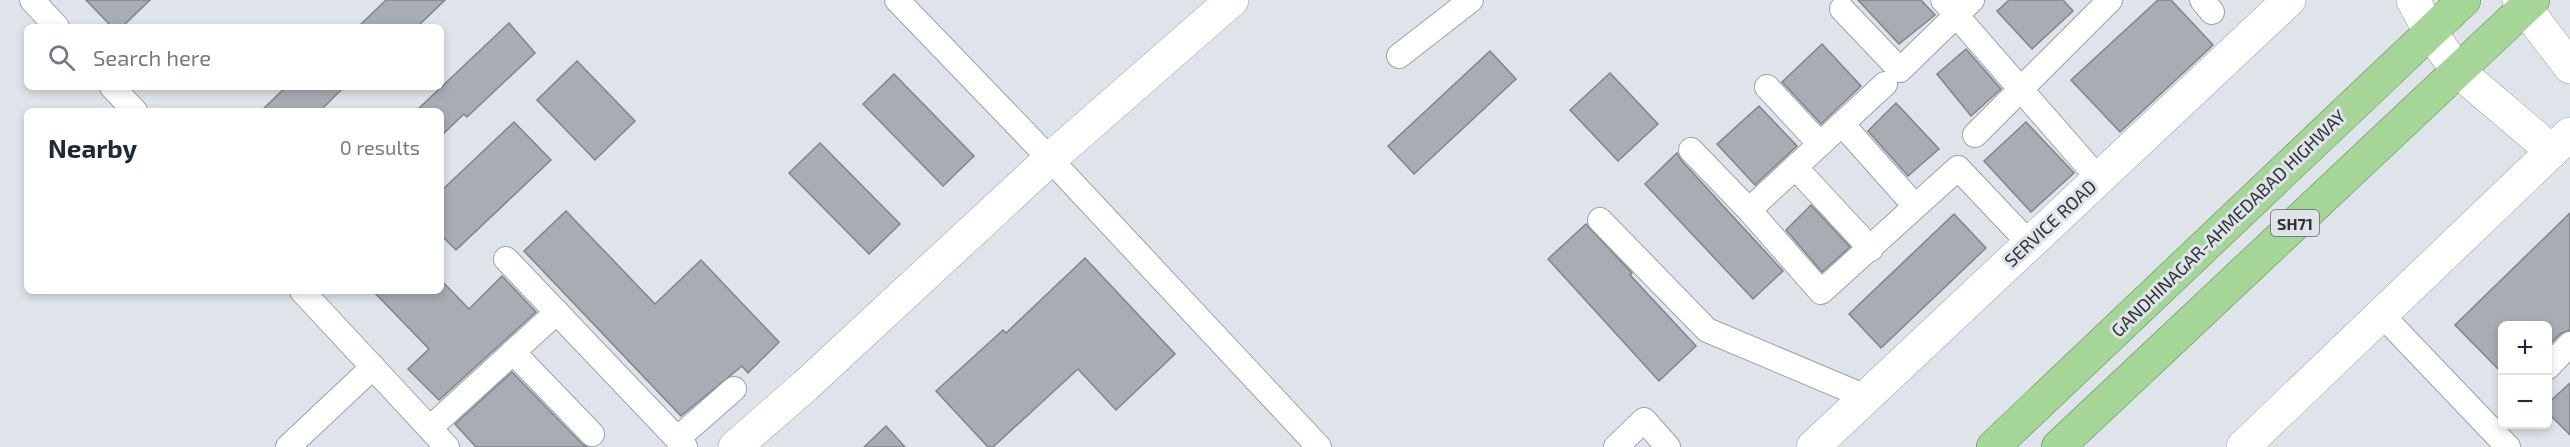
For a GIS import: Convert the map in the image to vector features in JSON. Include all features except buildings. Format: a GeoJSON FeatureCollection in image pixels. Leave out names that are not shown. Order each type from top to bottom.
{"type":"FeatureCollection","features":[{"type":"Feature","properties":{"kind":"main road","name":"GANDHINAGAR-AHMEDABAD HIGHWAY"},"geometry":{"type":"LineString","coordinates":[[1993,447],[2464,0]]}},
{"type":"Feature","properties":{"kind":"main road","name":"SH71"},"geometry":{"type":"LineString","coordinates":[[2058,447],[2458,71],[2525,3]]}},
{"type":"Feature","properties":{"kind":"street"},"geometry":{"type":"LineString","coordinates":[[32,0],[54,24]]}},
{"type":"Feature","properties":{"kind":"street"},"geometry":{"type":"LineString","coordinates":[[897,0],[1050,159],[1319,447]]}},
{"type":"Feature","properties":{"kind":"street"},"geometry":{"type":"LineString","coordinates":[[735,447],[805,386],[1050,159],[1232,0]]}},
{"type":"Feature","properties":{"kind":"street"},"geometry":{"type":"LineString","coordinates":[[1399,56],[1444,9],[1471,0]]}},
{"type":"Feature","properties":{"kind":"street","name":"SERVICE ROAD"},"geometry":{"type":"LineString","coordinates":[[1813,447],[2289,0]]}},
{"type":"Feature","properties":{"kind":"street"},"geometry":{"type":"LineString","coordinates":[[2243,447],[2381,314],[2564,149],[2458,71],[2430,32],[2413,0]]}},
{"type":"Feature","properties":{"kind":"street"},"geometry":{"type":"LineString","coordinates":[[2525,3],[2570,67]]}},
{"type":"Feature","properties":{"kind":"street"},"geometry":{"type":"LineString","coordinates":[[1975,135],[2021,89],[2098,4]]}},
{"type":"Feature","properties":{"kind":"street"},"geometry":{"type":"LineString","coordinates":[[1842,9],[1900,70],[1958,5],[2021,89],[2098,178]]}},
{"type":"Feature","properties":{"kind":"street"},"geometry":{"type":"LineString","coordinates":[[1749,210],[1885,84]]}},
{"type":"Feature","properties":{"kind":"street"},"geometry":{"type":"LineString","coordinates":[[1767,87],[1820,144]]}},
{"type":"Feature","properties":{"kind":"street"},"geometry":{"type":"LineString","coordinates":[[115,90],[132,108]]}},
{"type":"Feature","properties":{"kind":"street"},"geometry":{"type":"LineString","coordinates":[[1842,124],[1915,206]]}},
{"type":"Feature","properties":{"kind":"street"},"geometry":{"type":"LineString","coordinates":[[1691,150],[1749,210],[1821,292],[1958,168],[2029,243]]}},
{"type":"Feature","properties":{"kind":"street"},"geometry":{"type":"LineString","coordinates":[[1795,167],[1871,249]]}},
{"type":"Feature","properties":{"kind":"street"},"geometry":{"type":"LineString","coordinates":[[1600,220],[1707,330],[1866,397]]}},
{"type":"Feature","properties":{"kind":"street"},"geometry":{"type":"LineString","coordinates":[[506,259],[681,443],[734,389]]}},
{"type":"Feature","properties":{"kind":"street"},"geometry":{"type":"LineString","coordinates":[[305,294],[447,447]]}},
{"type":"Feature","properties":{"kind":"street"},"geometry":{"type":"LineString","coordinates":[[430,428],[557,312]]}},
{"type":"Feature","properties":{"kind":"street"},"geometry":{"type":"LineString","coordinates":[[2381,314],[2496,420],[2508,447]]}},
{"type":"Feature","properties":{"kind":"street"},"geometry":{"type":"LineString","coordinates":[[2552,363],[2570,344]]}},
{"type":"Feature","properties":{"kind":"street"},"geometry":{"type":"LineString","coordinates":[[513,352],[592,434]]}},
{"type":"Feature","properties":{"kind":"street"},"geometry":{"type":"LineString","coordinates":[[288,447],[373,367]]}},
{"type":"Feature","properties":{"kind":"street"},"geometry":{"type":"LineString","coordinates":[[1616,447],[1644,420],[1668,447]]}}]}
